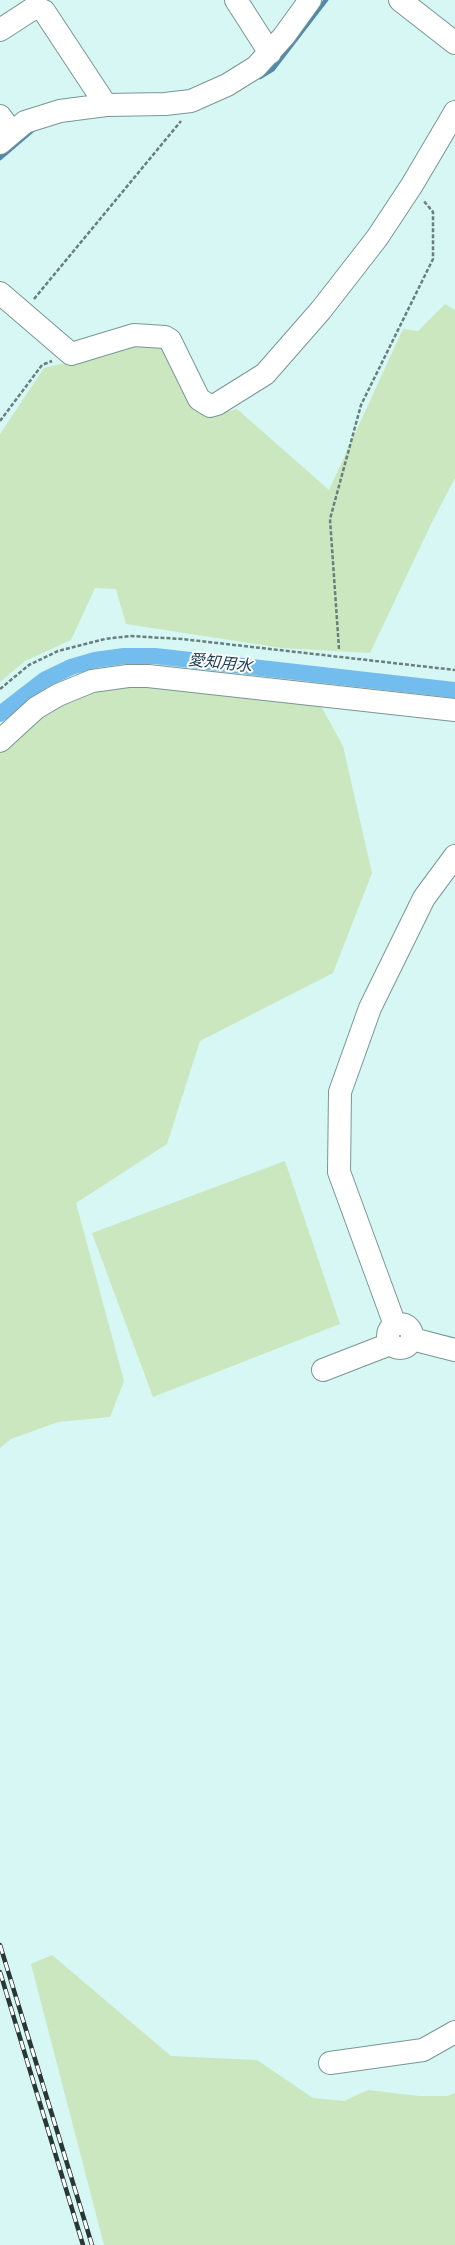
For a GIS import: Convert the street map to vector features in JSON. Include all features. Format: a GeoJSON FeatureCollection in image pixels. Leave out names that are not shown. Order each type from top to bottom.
{"type":"FeatureCollection","features":[{"type":"Feature","properties":{"kind":"street"},"geometry":{"type":"LineString","coordinates":[[236,0],[270,53]]}},
{"type":"Feature","properties":{"kind":"street"},"geometry":{"type":"LineString","coordinates":[[4,130],[60,111],[106,105],[165,104],[192,101],[227,85],[256,67],[270,53],[310,0]]}},
{"type":"Feature","properties":{"kind":"street"},"geometry":{"type":"LineString","coordinates":[[400,0],[455,43]]}},
{"type":"Feature","properties":{"kind":"street"},"geometry":{"type":"LineString","coordinates":[[0,30],[34,8],[44,10],[106,105]]}},
{"type":"Feature","properties":{"kind":"street"},"geometry":{"type":"LineString","coordinates":[[0,293],[71,354],[134,335],[165,337],[170,340],[198,399],[210,406],[218,404],[265,374],[321,310],[377,238],[412,186],[455,112]]}},
{"type":"Feature","properties":{"kind":"street"},"geometry":{"type":"LineString","coordinates":[[0,741],[36,708],[58,694],[92,681],[122,676],[148,676],[455,710]]}},
{"type":"Feature","properties":{"kind":"street"},"geometry":{"type":"LineString","coordinates":[[392,1334],[339,1172],[340,1092],[370,1008],[424,898],[455,856]]}},
{"type":"Feature","properties":{"kind":"street"},"geometry":{"type":"LineString","coordinates":[[324,1370],[406,1326],[411,1331],[412,1339],[455,1350]]}},
{"type":"Feature","properties":{"kind":"street"},"geometry":{"type":"LineString","coordinates":[[330,2062],[423,2050],[455,2032]]}},
{"type":"Feature","properties":{"kind":"path"},"geometry":{"type":"LineString","coordinates":[[23,312],[172,133],[192,101]]}},
{"type":"Feature","properties":{"kind":"path"},"geometry":{"type":"LineString","coordinates":[[339,649],[330,519],[361,405],[433,259],[434,212],[412,186]]}},
{"type":"Feature","properties":{"kind":"path"},"geometry":{"type":"LineString","coordinates":[[0,421],[42,365],[71,354]]}},
{"type":"Feature","properties":{"kind":"path"},"geometry":{"type":"LineString","coordinates":[[0,689],[29,665],[58,651],[105,638],[130,636],[182,639],[455,670]]}},
{"type":"Feature","properties":{"kind":"green space"},"geometry":{"type":"Polygon","coordinates":[[[445,304],[455,310],[455,478],[432,522],[370,653],[282,648],[126,624],[116,589],[95,588],[71,640],[25,661],[0,682],[0,434],[44,368],[165,339],[211,416],[237,409],[329,490],[403,329],[418,331],[445,304]]]}},
{"type":"Feature","properties":{"kind":"green space"},"geometry":{"type":"Polygon","coordinates":[[[152,678],[321,706],[343,746],[372,873],[333,973],[200,1041],[167,1144],[76,1203],[124,1381],[110,1417],[58,1422],[11,1439],[0,1448],[0,747],[78,688],[152,678]]]}},
{"type":"Feature","properties":{"kind":"green space"},"geometry":{"type":"Polygon","coordinates":[[[285,1161],[340,1324],[153,1397],[92,1233],[285,1161]]]}},
{"type":"Feature","properties":{"kind":"green space"},"geometry":{"type":"Polygon","coordinates":[[[52,1955],[171,2056],[257,2060],[313,2098],[344,2101],[368,2090],[419,2096],[447,2096],[455,2093],[455,2245],[104,2245],[31,1964],[52,1955]]]}},
{"type":"Feature","properties":{"kind":"waterway"},"geometry":{"type":"LineString","coordinates":[[260,77],[273,69],[326,0]]}},
{"type":"Feature","properties":{"kind":"waterway"},"geometry":{"type":"LineString","coordinates":[[0,158],[35,128]]}},
{"type":"Feature","properties":{"kind":"waterway","name":"愛知用水"},"geometry":{"type":"LineString","coordinates":[[0,714],[44,680],[71,667],[95,660],[124,656],[155,656],[455,690]]}},
{"type":"Feature","properties":{"kind":"railway"},"geometry":{"type":"LineString","coordinates":[[0,1945],[92,2245]]}},
{"type":"Feature","properties":{"kind":"railway"},"geometry":{"type":"LineString","coordinates":[[0,1972],[83,2245]]}}]}
